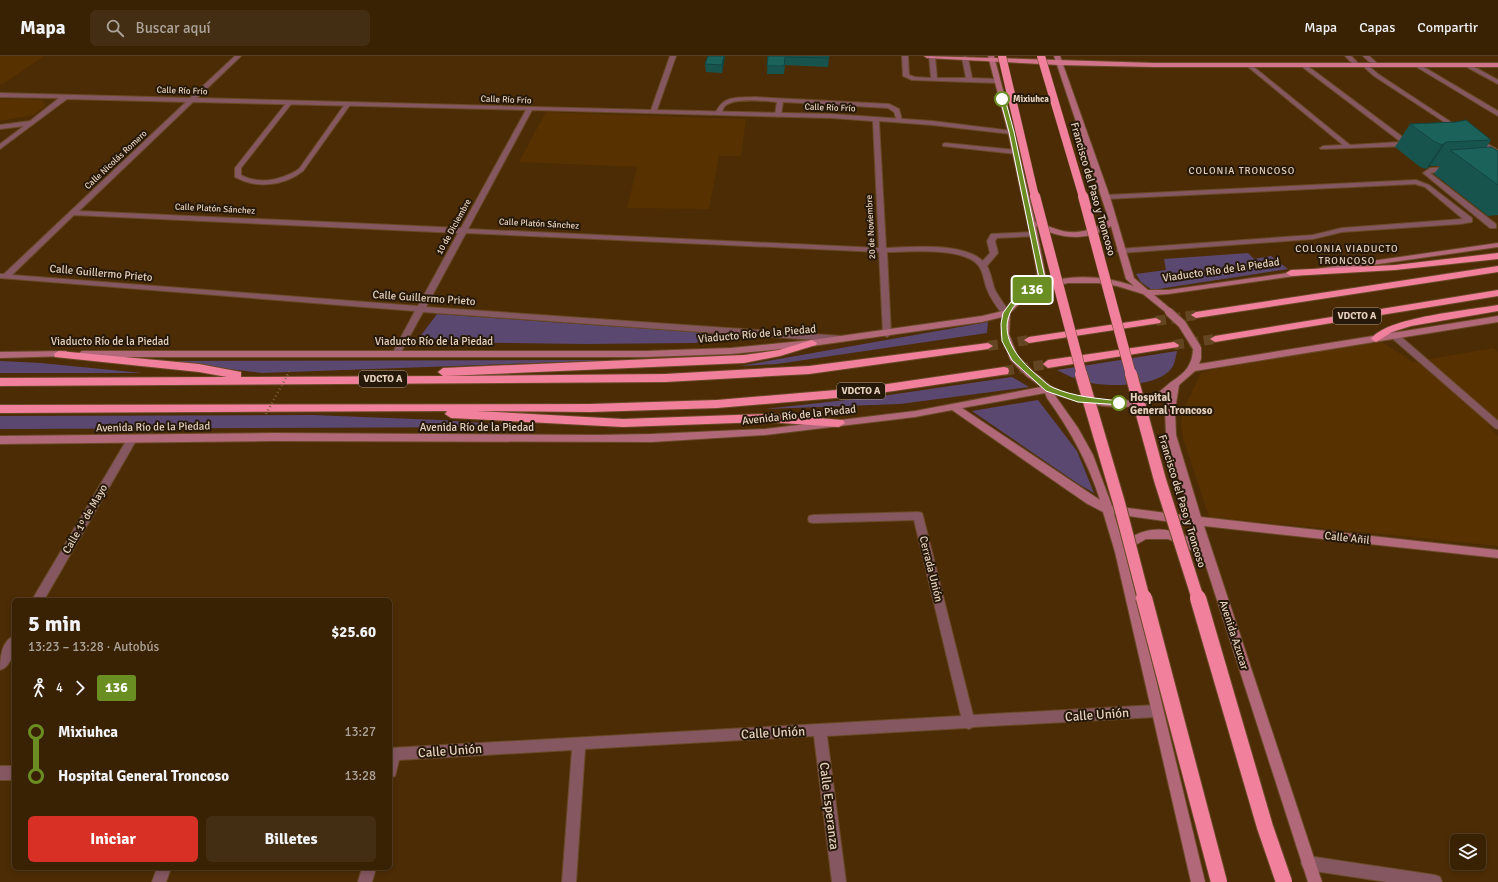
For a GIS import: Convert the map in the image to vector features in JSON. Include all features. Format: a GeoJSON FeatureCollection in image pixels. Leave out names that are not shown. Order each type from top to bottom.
{"type":"FeatureCollection","features":[{"type":"Feature","properties":{"kind":"highway","name":"Francisco del Paso y Troncoso"},"geometry":{"type":"LineString","coordinates":[[1041,56],[1077,175],[1160,480],[1196,591],[1264,827],[1284,882]]}},
{"type":"Feature","properties":{"kind":"highway"},"geometry":{"type":"LineString","coordinates":[[995,57],[1044,234],[1086,395],[1119,503],[1219,882]]}},
{"type":"Feature","properties":{"kind":"highway"},"geometry":{"type":"LineString","coordinates":[[1291,273],[1391,269],[1498,256]]}},
{"type":"Feature","properties":{"kind":"highway","name":"VDCTO A"},"geometry":{"type":"LineString","coordinates":[[1196,315],[1498,269]]}},
{"type":"Feature","properties":{"kind":"highway","name":"VDCTO A"},"geometry":{"type":"LineString","coordinates":[[1215,338],[1498,293]]}},
{"type":"Feature","properties":{"kind":"highway"},"geometry":{"type":"LineString","coordinates":[[1376,339],[1410,324],[1498,308]]}},
{"type":"Feature","properties":{"kind":"highway"},"geometry":{"type":"LineString","coordinates":[[1029,340],[1156,321]]}},
{"type":"Feature","properties":{"kind":"highway"},"geometry":{"type":"LineString","coordinates":[[375,379],[473,370],[744,360],[780,353],[812,344]]}},
{"type":"Feature","properties":{"kind":"highway"},"geometry":{"type":"LineString","coordinates":[[1048,364],[1174,345]]}},
{"type":"Feature","properties":{"kind":"highway","name":"VDCTO A"},"geometry":{"type":"LineString","coordinates":[[0,382],[665,378],[729,376],[856,365],[988,346]]}},
{"type":"Feature","properties":{"kind":"highway"},"geometry":{"type":"LineString","coordinates":[[59,354],[199,368],[271,380]]}},
{"type":"Feature","properties":{"kind":"highway","name":"VDCTO A"},"geometry":{"type":"LineString","coordinates":[[0,409],[417,406],[606,408],[717,404],[860,392],[1004,371]]}},
{"type":"Feature","properties":{"kind":"highway"},"geometry":{"type":"LineString","coordinates":[[417,406],[438,413],[568,421],[622,423],[767,418],[839,423]]}},
{"type":"Feature","properties":{"kind":"main road"},"geometry":{"type":"LineString","coordinates":[[927,56],[1249,65],[1498,65]]}},
{"type":"Feature","properties":{"kind":"main road"},"geometry":{"type":"LineString","coordinates":[[995,57],[997,81],[1016,152],[1034,234],[1042,278],[1038,288]]}},
{"type":"Feature","properties":{"kind":"main road","name":"Francisco del Paso y Troncoso"},"geometry":{"type":"LineString","coordinates":[[1058,59],[1106,197],[1130,279],[1143,292],[1182,324],[1197,348],[1197,359],[1192,368],[1179,382]]}},
{"type":"Feature","properties":{"kind":"main road"},"geometry":{"type":"LineString","coordinates":[[1030,219],[1049,230],[1073,234],[1096,231],[1113,221]]}},
{"type":"Feature","properties":{"kind":"main road","name":"Viaducto Río de la Piedad"},"geometry":{"type":"LineString","coordinates":[[0,355],[646,354],[731,351],[812,344],[982,319],[1006,313],[1018,299],[1038,288],[1063,282],[1088,280],[1112,282],[1143,292],[1168,292],[1498,244]]}},
{"type":"Feature","properties":{"kind":"main road"},"geometry":{"type":"LineString","coordinates":[[1006,313],[1005,335],[1014,358],[1030,374],[1049,389],[1084,400],[1128,403],[1157,397],[1179,382]]}},
{"type":"Feature","properties":{"kind":"main road"},"geometry":{"type":"LineString","coordinates":[[1391,332],[1498,319]]}},
{"type":"Feature","properties":{"kind":"main road"},"geometry":{"type":"LineString","coordinates":[[1192,368],[1376,339]]}},
{"type":"Feature","properties":{"kind":"main road","name":"Avenida Azucar"},"geometry":{"type":"LineString","coordinates":[[1179,382],[1170,410],[1171,435],[1197,521],[1315,882]]}},
{"type":"Feature","properties":{"kind":"main road"},"geometry":{"type":"LineString","coordinates":[[952,406],[1049,389]]}},
{"type":"Feature","properties":{"kind":"main road"},"geometry":{"type":"LineString","coordinates":[[1049,389],[1050,396],[1081,442],[1095,472],[1107,508],[1120,552],[1156,711],[1198,882]]}},
{"type":"Feature","properties":{"kind":"main road","name":"Calle Añil"},"geometry":{"type":"LineString","coordinates":[[952,406],[1090,500],[1107,508],[1197,521],[1498,554]]}},
{"type":"Feature","properties":{"kind":"main road","name":"Avenida Río de la Piedad"},"geometry":{"type":"LineString","coordinates":[[0,440],[273,437],[652,438],[765,432],[915,414],[952,406]]}},
{"type":"Feature","properties":{"kind":"main road"},"geometry":{"type":"LineString","coordinates":[[1120,552],[1132,539],[1140,535],[1161,533],[1184,539],[1195,546],[1211,562]]}},
{"type":"Feature","properties":{"kind":"street","name":"Calle Nicolás Romero"},"geometry":{"type":"LineString","coordinates":[[3,276],[73,213],[238,56]]}},
{"type":"Feature","properties":{"kind":"street"},"geometry":{"type":"LineString","coordinates":[[653,112],[673,56]]}},
{"type":"Feature","properties":{"kind":"street"},"geometry":{"type":"LineString","coordinates":[[905,56],[906,76],[914,79],[997,81]]}},
{"type":"Feature","properties":{"kind":"street"},"geometry":{"type":"LineString","coordinates":[[932,56],[934,79]]}},
{"type":"Feature","properties":{"kind":"street"},"geometry":{"type":"LineString","coordinates":[[1348,56],[1357,65]]}},
{"type":"Feature","properties":{"kind":"street"},"geometry":{"type":"LineString","coordinates":[[1366,56],[1376,65]]}},
{"type":"Feature","properties":{"kind":"street"},"geometry":{"type":"LineString","coordinates":[[965,58],[969,80]]}},
{"type":"Feature","properties":{"kind":"street"},"geometry":{"type":"LineString","coordinates":[[1249,65],[1349,146]]}},
{"type":"Feature","properties":{"kind":"street"},"geometry":{"type":"LineString","coordinates":[[1303,65],[1411,144],[1323,148]]}},
{"type":"Feature","properties":{"kind":"street"},"geometry":{"type":"LineString","coordinates":[[1365,65],[1376,75],[1498,152]]}},
{"type":"Feature","properties":{"kind":"street"},"geometry":{"type":"LineString","coordinates":[[1417,65],[1498,114]]}},
{"type":"Feature","properties":{"kind":"street"},"geometry":{"type":"LineString","coordinates":[[1468,65],[1498,82]]}},
{"type":"Feature","properties":{"kind":"street","name":"Calle Río Frío"},"geometry":{"type":"LineString","coordinates":[[0,95],[529,110],[831,116],[899,120],[1011,132]]}},
{"type":"Feature","properties":{"kind":"street"},"geometry":{"type":"LineString","coordinates":[[0,147],[65,97]]}},
{"type":"Feature","properties":{"kind":"street"},"geometry":{"type":"LineString","coordinates":[[718,114],[722,105],[732,100],[780,100],[889,106],[896,109],[899,113],[899,120]]}},
{"type":"Feature","properties":{"kind":"street"},"geometry":{"type":"LineString","coordinates":[[778,115],[780,100]]}},
{"type":"Feature","properties":{"kind":"street"},"geometry":{"type":"LineString","coordinates":[[830,102],[831,116]]}},
{"type":"Feature","properties":{"kind":"street"},"geometry":{"type":"LineString","coordinates":[[289,103],[238,168],[237,176],[244,181],[277,181],[296,174],[301,170],[347,105]]}},
{"type":"Feature","properties":{"kind":"street","name":"10 de Diciembre"},"geometry":{"type":"LineString","coordinates":[[396,354],[529,110]]}},
{"type":"Feature","properties":{"kind":"street","name":"20 de Noviembre"},"geometry":{"type":"LineString","coordinates":[[876,119],[887,334]]}},
{"type":"Feature","properties":{"kind":"street"},"geometry":{"type":"LineString","coordinates":[[0,127],[31,123]]}},
{"type":"Feature","properties":{"kind":"street"},"geometry":{"type":"LineString","coordinates":[[945,145],[1016,152]]}},
{"type":"Feature","properties":{"kind":"street"},"geometry":{"type":"LineString","coordinates":[[1457,169],[1430,170],[1426,173],[1493,226]]}},
{"type":"Feature","properties":{"kind":"street"},"geometry":{"type":"LineString","coordinates":[[1106,197],[1416,182],[1427,186],[1469,220],[1460,222],[1342,230],[1313,237],[1121,251]]}},
{"type":"Feature","properties":{"kind":"street","name":"Calle Platón Sánchez"},"geometry":{"type":"LineString","coordinates":[[73,213],[963,253],[975,258],[983,266]]}},
{"type":"Feature","properties":{"kind":"street"},"geometry":{"type":"LineString","coordinates":[[1006,313],[991,290],[983,266],[994,253],[992,241],[994,236],[1034,234]]}},
{"type":"Feature","properties":{"kind":"street","name":"Calle Guillermo Prieto"},"geometry":{"type":"LineString","coordinates":[[3,276],[420,309],[846,339]]}},
{"type":"Feature","properties":{"kind":"street"},"geometry":{"type":"LineString","coordinates":[[1391,332],[1498,426]]}},
{"type":"Feature","properties":{"kind":"street","name":"Calle 1º de Mayo"},"geometry":{"type":"LineString","coordinates":[[39,598],[132,439]]}},
{"type":"Feature","properties":{"kind":"street","name":"Cerrada Unión"},"geometry":{"type":"LineString","coordinates":[[813,519],[918,516],[969,723]]}},
{"type":"Feature","properties":{"kind":"street"},"geometry":{"type":"LineString","coordinates":[[0,665],[12,644]]}},
{"type":"Feature","properties":{"kind":"street","name":"Calle Unión"},"geometry":{"type":"LineString","coordinates":[[392,754],[969,723],[1156,711]]}},
{"type":"Feature","properties":{"kind":"street","name":"Calle Esperanza"},"geometry":{"type":"LineString","coordinates":[[820,730],[839,882]]}},
{"type":"Feature","properties":{"kind":"street"},"geometry":{"type":"LineString","coordinates":[[569,882],[579,743]]}},
{"type":"Feature","properties":{"kind":"street"},"geometry":{"type":"LineString","coordinates":[[0,773],[12,773]]}},
{"type":"Feature","properties":{"kind":"street"},"geometry":{"type":"LineString","coordinates":[[1308,864],[1435,882]]}},
{"type":"Feature","properties":{"kind":"street"},"geometry":{"type":"LineString","coordinates":[[159,882],[163,870]]}},
{"type":"Feature","properties":{"kind":"street"},"geometry":{"type":"LineString","coordinates":[[365,882],[368,870]]}},
{"type":"Feature","properties":{"kind":"path"},"geometry":{"type":"LineString","coordinates":[[266,414],[290,370]]}},
{"type":"Feature","properties":{"kind":"shaded area"},"geometry":{"type":"Polygon","coordinates":[[[0,56],[44,56],[3,84],[0,84],[0,56]]]}},
{"type":"Feature","properties":{"kind":"shaded area"},"geometry":{"type":"Polygon","coordinates":[[[0,99],[42,100],[46,106],[33,115],[0,121],[0,99]]]}},
{"type":"Feature","properties":{"kind":"shaded area"},"geometry":{"type":"Polygon","coordinates":[[[546,112],[746,119],[741,156],[719,156],[709,209],[627,208],[637,167],[519,162],[546,112]]]}},
{"type":"Feature","properties":{"kind":"shaded area"},"geometry":{"type":"Polygon","coordinates":[[[1248,253],[1254,259],[1271,256],[1288,269],[1152,290],[1141,282],[1136,274],[1166,270],[1164,259],[1248,253]]]}},
{"type":"Feature","properties":{"kind":"shaded area"},"geometry":{"type":"Polygon","coordinates":[[[437,314],[736,335],[695,343],[585,344],[416,342],[437,314]]]}},
{"type":"Feature","properties":{"kind":"shaded area"},"geometry":{"type":"Polygon","coordinates":[[[988,322],[987,333],[777,364],[740,366],[988,322]]]}},
{"type":"Feature","properties":{"kind":"shaded area"},"geometry":{"type":"Polygon","coordinates":[[[1382,342],[1413,362],[1493,348],[1498,352],[1498,423],[1487,425],[1498,436],[1498,546],[1209,517],[1183,438],[1181,424],[1182,412],[1201,373],[1253,360],[1382,342]]]}},
{"type":"Feature","properties":{"kind":"shaded area"},"geometry":{"type":"Polygon","coordinates":[[[1177,351],[1173,366],[1167,373],[1146,382],[1120,385],[1095,384],[1071,377],[1057,370],[1177,351]]]}},
{"type":"Feature","properties":{"kind":"shaded area"},"geometry":{"type":"Polygon","coordinates":[[[617,360],[262,373],[162,361],[617,360]]]}},
{"type":"Feature","properties":{"kind":"shaded area"},"geometry":{"type":"Polygon","coordinates":[[[0,361],[41,363],[142,373],[0,373],[0,361]]]}},
{"type":"Feature","properties":{"kind":"shaded area"},"geometry":{"type":"Polygon","coordinates":[[[1012,377],[1029,387],[900,404],[765,409],[882,396],[1012,377]]]}},
{"type":"Feature","properties":{"kind":"shaded area"},"geometry":{"type":"Polygon","coordinates":[[[1038,400],[1077,451],[1094,493],[972,411],[1038,400]]]}},
{"type":"Feature","properties":{"kind":"shaded area"},"geometry":{"type":"Polygon","coordinates":[[[312,415],[440,420],[540,427],[0,429],[0,416],[312,415]]]}},
{"type":"Feature","properties":{"kind":"building"},"geometry":{"type":"Polygon","coordinates":[[[708,56],[724,56],[722,65],[705,64],[708,56]]]}},
{"type":"Feature","properties":{"kind":"building"},"geometry":{"type":"Polygon","coordinates":[[[768,56],[829,56],[829,58],[785,57],[784,66],[767,66],[768,56]]]}},
{"type":"Feature","properties":{"kind":"building"},"geometry":{"type":"Polygon","coordinates":[[[1466,120],[1491,140],[1446,142],[1442,145],[1435,142],[1410,124],[1456,122],[1466,120]]]}},
{"type":"Feature","properties":{"kind":"building"},"geometry":{"type":"Polygon","coordinates":[[[1491,147],[1498,151],[1498,185],[1450,150],[1491,147]]]}},
{"type":"Feature","properties":{"kind":"tunnel"},"geometry":{"type":"LineString","coordinates":[[1156,321],[1196,315]]}},
{"type":"Feature","properties":{"kind":"tunnel"},"geometry":{"type":"LineString","coordinates":[[1174,345],[1215,339]]}},
{"type":"Feature","properties":{"kind":"tunnel"},"geometry":{"type":"LineString","coordinates":[[988,346],[1029,340]]}},
{"type":"Feature","properties":{"kind":"tunnel"},"geometry":{"type":"LineString","coordinates":[[1004,371],[1048,364]]}},
{"type":"Feature","properties":{"kind":"bus line","name":"136"},"geometry":{"type":"LineString","coordinates":[[1002,99],[1034,234],[1042,278],[1042,282],[1038,288],[1023,295],[1013,303],[1006,313],[1004,324],[1006,341],[1014,358],[1022,367],[1049,389],[1078,399],[1095,402],[1119,403]]}},
{"type":"Feature","properties":{"kind":"place","name":"Mixiuhca"},"geometry":{"type":"Point","coordinates":[1002,99]}},
{"type":"Feature","properties":{"kind":"place","name":"Hospital General Troncoso"},"geometry":{"type":"Point","coordinates":[1119,403]}},
{"type":"Feature","properties":{"kind":"district","name":"COLONIA TRONCOSO"},"geometry":{"type":"Point","coordinates":[1242,171]}},
{"type":"Feature","properties":{"kind":"district","name":"COLONIA VIADUCTO TRONCOSO"},"geometry":{"type":"Point","coordinates":[1347,254]}}]}
